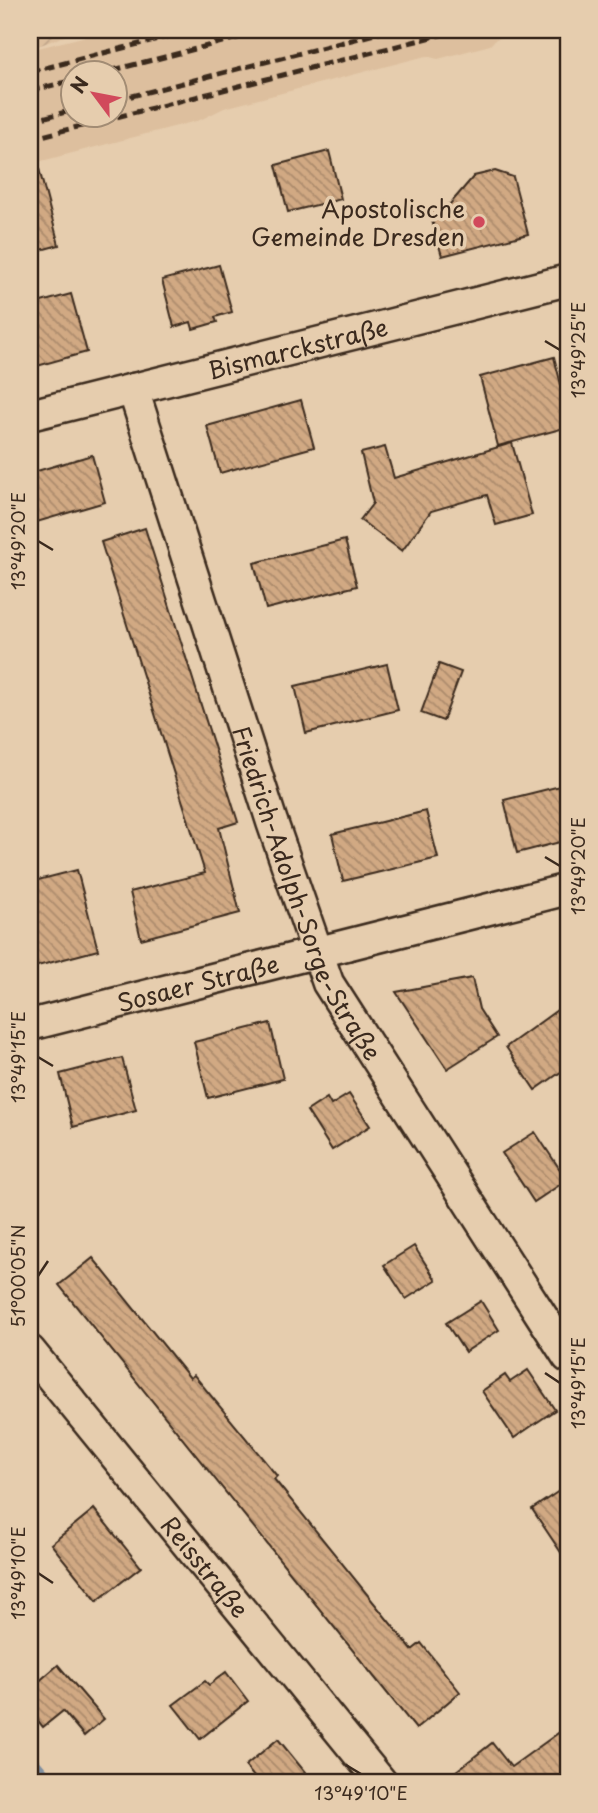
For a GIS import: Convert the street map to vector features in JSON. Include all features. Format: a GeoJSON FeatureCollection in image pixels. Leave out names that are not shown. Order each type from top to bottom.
{"type":"FeatureCollection","features":[{"type":"Feature","properties":{"kind":"street","name":"Bismarckstraße"},"geometry":{"type":"LineString","coordinates":[[30,415],[568,280]]}},
{"type":"Feature","properties":{"kind":"street","name":"Friedrich-Adolph-Sorge-Straße"},"geometry":{"type":"LineString","coordinates":[[133,388],[315,952],[328,983],[568,1357]]}},
{"type":"Feature","properties":{"kind":"street","name":"Sosaer Straße"},"geometry":{"type":"LineString","coordinates":[[30,1025],[568,889]]}},
{"type":"Feature","properties":{"kind":"street","name":"Reisstraße"},"geometry":{"type":"LineString","coordinates":[[30,1351],[382,1783]]}},
{"type":"Feature","properties":{"kind":"shaded area"},"geometry":{"type":"Polygon","coordinates":[[[30,30],[80,30],[30,49],[30,30]]]}},
{"type":"Feature","properties":{"kind":"shaded area"},"geometry":{"type":"Polygon","coordinates":[[[111,30],[532,30],[438,59],[426,56],[224,108],[200,120],[30,164],[30,50],[111,30]]]}},
{"type":"Feature","properties":{"kind":"building"},"geometry":{"type":"Polygon","coordinates":[[[329,151],[341,199],[288,212],[276,165],[329,151]]]}},
{"type":"Feature","properties":{"kind":"building"},"geometry":{"type":"Polygon","coordinates":[[[38,165],[59,245],[30,253],[30,166],[38,165]]]}},
{"type":"Feature","properties":{"kind":"building","name":"Apostolische Gemeinde Dresden"},"geometry":{"type":"Polygon","coordinates":[[[495,171],[513,177],[528,234],[442,256],[429,210],[450,204],[474,176],[495,171]]]}},
{"type":"Feature","properties":{"kind":"building"},"geometry":{"type":"Polygon","coordinates":[[[219,265],[232,312],[215,317],[217,322],[193,329],[191,322],[174,327],[162,280],[219,265]]]}},
{"type":"Feature","properties":{"kind":"building"},"geometry":{"type":"Polygon","coordinates":[[[71,294],[87,352],[30,368],[30,305],[71,294]]]}},
{"type":"Feature","properties":{"kind":"building"},"geometry":{"type":"Polygon","coordinates":[[[554,357],[568,412],[568,427],[498,446],[480,377],[554,357]]]}},
{"type":"Feature","properties":{"kind":"building"},"geometry":{"type":"Polygon","coordinates":[[[301,400],[314,447],[220,473],[207,426],[301,400]]]}},
{"type":"Feature","properties":{"kind":"building"},"geometry":{"type":"Polygon","coordinates":[[[512,443],[532,515],[496,525],[487,495],[431,511],[402,551],[360,520],[373,503],[361,453],[385,447],[394,478],[512,443]]]}},
{"type":"Feature","properties":{"kind":"building"},"geometry":{"type":"Polygon","coordinates":[[[92,455],[105,502],[30,524],[30,473],[92,455]]]}},
{"type":"Feature","properties":{"kind":"building"},"geometry":{"type":"Polygon","coordinates":[[[145,528],[238,822],[219,828],[240,913],[141,939],[130,892],[205,873],[101,542],[145,528]]]}},
{"type":"Feature","properties":{"kind":"building"},"geometry":{"type":"Polygon","coordinates":[[[345,540],[357,586],[266,609],[254,563],[345,540]]]}},
{"type":"Feature","properties":{"kind":"building"},"geometry":{"type":"Polygon","coordinates":[[[387,664],[398,710],[306,733],[295,686],[387,664]]]}},
{"type":"Feature","properties":{"kind":"building"},"geometry":{"type":"Polygon","coordinates":[[[439,664],[461,672],[443,721],[421,713],[439,664]]]}},
{"type":"Feature","properties":{"kind":"building"},"geometry":{"type":"Polygon","coordinates":[[[568,784],[568,840],[517,853],[504,800],[568,784]]]}},
{"type":"Feature","properties":{"kind":"building"},"geometry":{"type":"Polygon","coordinates":[[[426,811],[438,858],[343,881],[332,834],[426,811]]]}},
{"type":"Feature","properties":{"kind":"building"},"geometry":{"type":"Polygon","coordinates":[[[77,870],[98,950],[30,968],[30,882],[77,870]]]}},
{"type":"Feature","properties":{"kind":"building"},"geometry":{"type":"Polygon","coordinates":[[[472,978],[479,1009],[497,1037],[447,1069],[396,992],[472,978]]]}},
{"type":"Feature","properties":{"kind":"building"},"geometry":{"type":"Polygon","coordinates":[[[560,1008],[568,1046],[568,1067],[535,1090],[506,1047],[560,1008]]]}},
{"type":"Feature","properties":{"kind":"building"},"geometry":{"type":"Polygon","coordinates":[[[270,1023],[283,1079],[208,1098],[194,1042],[270,1023]]]}},
{"type":"Feature","properties":{"kind":"building"},"geometry":{"type":"Polygon","coordinates":[[[122,1058],[136,1110],[73,1127],[60,1074],[122,1058]]]}},
{"type":"Feature","properties":{"kind":"building"},"geometry":{"type":"Polygon","coordinates":[[[349,1094],[370,1126],[332,1150],[307,1111],[327,1098],[331,1105],[349,1094]]]}},
{"type":"Feature","properties":{"kind":"building"},"geometry":{"type":"Polygon","coordinates":[[[535,1132],[567,1180],[534,1202],[502,1153],[535,1132]]]}},
{"type":"Feature","properties":{"kind":"building"},"geometry":{"type":"Polygon","coordinates":[[[414,1246],[436,1280],[406,1299],[384,1265],[414,1246]]]}},
{"type":"Feature","properties":{"kind":"building"},"geometry":{"type":"Polygon","coordinates":[[[93,1258],[190,1378],[194,1375],[277,1476],[274,1479],[412,1650],[421,1643],[460,1692],[416,1729],[59,1285],[93,1258]]]}},
{"type":"Feature","properties":{"kind":"building"},"geometry":{"type":"Polygon","coordinates":[[[481,1301],[499,1330],[465,1352],[446,1323],[481,1301]]]}},
{"type":"Feature","properties":{"kind":"building"},"geometry":{"type":"Polygon","coordinates":[[[528,1370],[555,1410],[514,1438],[482,1391],[505,1375],[510,1382],[528,1370]]]}},
{"type":"Feature","properties":{"kind":"building"},"geometry":{"type":"Polygon","coordinates":[[[568,1485],[568,1563],[532,1509],[568,1485]]]}},
{"type":"Feature","properties":{"kind":"building"},"geometry":{"type":"Polygon","coordinates":[[[94,1509],[141,1567],[97,1601],[51,1544],[94,1509]]]}},
{"type":"Feature","properties":{"kind":"building"},"geometry":{"type":"Polygon","coordinates":[[[58,1665],[104,1719],[84,1736],[63,1711],[43,1727],[30,1711],[30,1689],[58,1665]]]}},
{"type":"Feature","properties":{"kind":"building"},"geometry":{"type":"Polygon","coordinates":[[[226,1672],[248,1701],[200,1739],[173,1705],[205,1681],[209,1685],[226,1672]]]}},
{"type":"Feature","properties":{"kind":"building"},"geometry":{"type":"Polygon","coordinates":[[[568,1726],[568,1783],[441,1783],[492,1743],[511,1767],[568,1726]]]}},
{"type":"Feature","properties":{"kind":"building"},"geometry":{"type":"Polygon","coordinates":[[[278,1739],[314,1783],[259,1783],[245,1766],[278,1739]]]}},
{"type":"Feature","properties":{"kind":"waterway"},"geometry":{"type":"LineString","coordinates":[[30,1756],[53,1783]]}},
{"type":"Feature","properties":{"kind":"railway"},"geometry":{"type":"LineString","coordinates":[[30,72],[193,30]]}},
{"type":"Feature","properties":{"kind":"railway"},"geometry":{"type":"LineString","coordinates":[[130,66],[269,30]]}},
{"type":"Feature","properties":{"kind":"railway"},"geometry":{"type":"LineString","coordinates":[[130,96],[391,30]]}},
{"type":"Feature","properties":{"kind":"railway"},"geometry":{"type":"LineString","coordinates":[[30,139],[460,30]]}},
{"type":"Feature","properties":{"kind":"railway"},"geometry":{"type":"LineString","coordinates":[[30,91],[60,84]]}},
{"type":"Feature","properties":{"kind":"railway"},"geometry":{"type":"LineString","coordinates":[[30,121],[60,114]]}},
{"type":"Feature","properties":{"kind":"place","name":"Apostolische Gemeinde Dresden"},"geometry":{"type":"Point","coordinates":[479,222]}}]}
